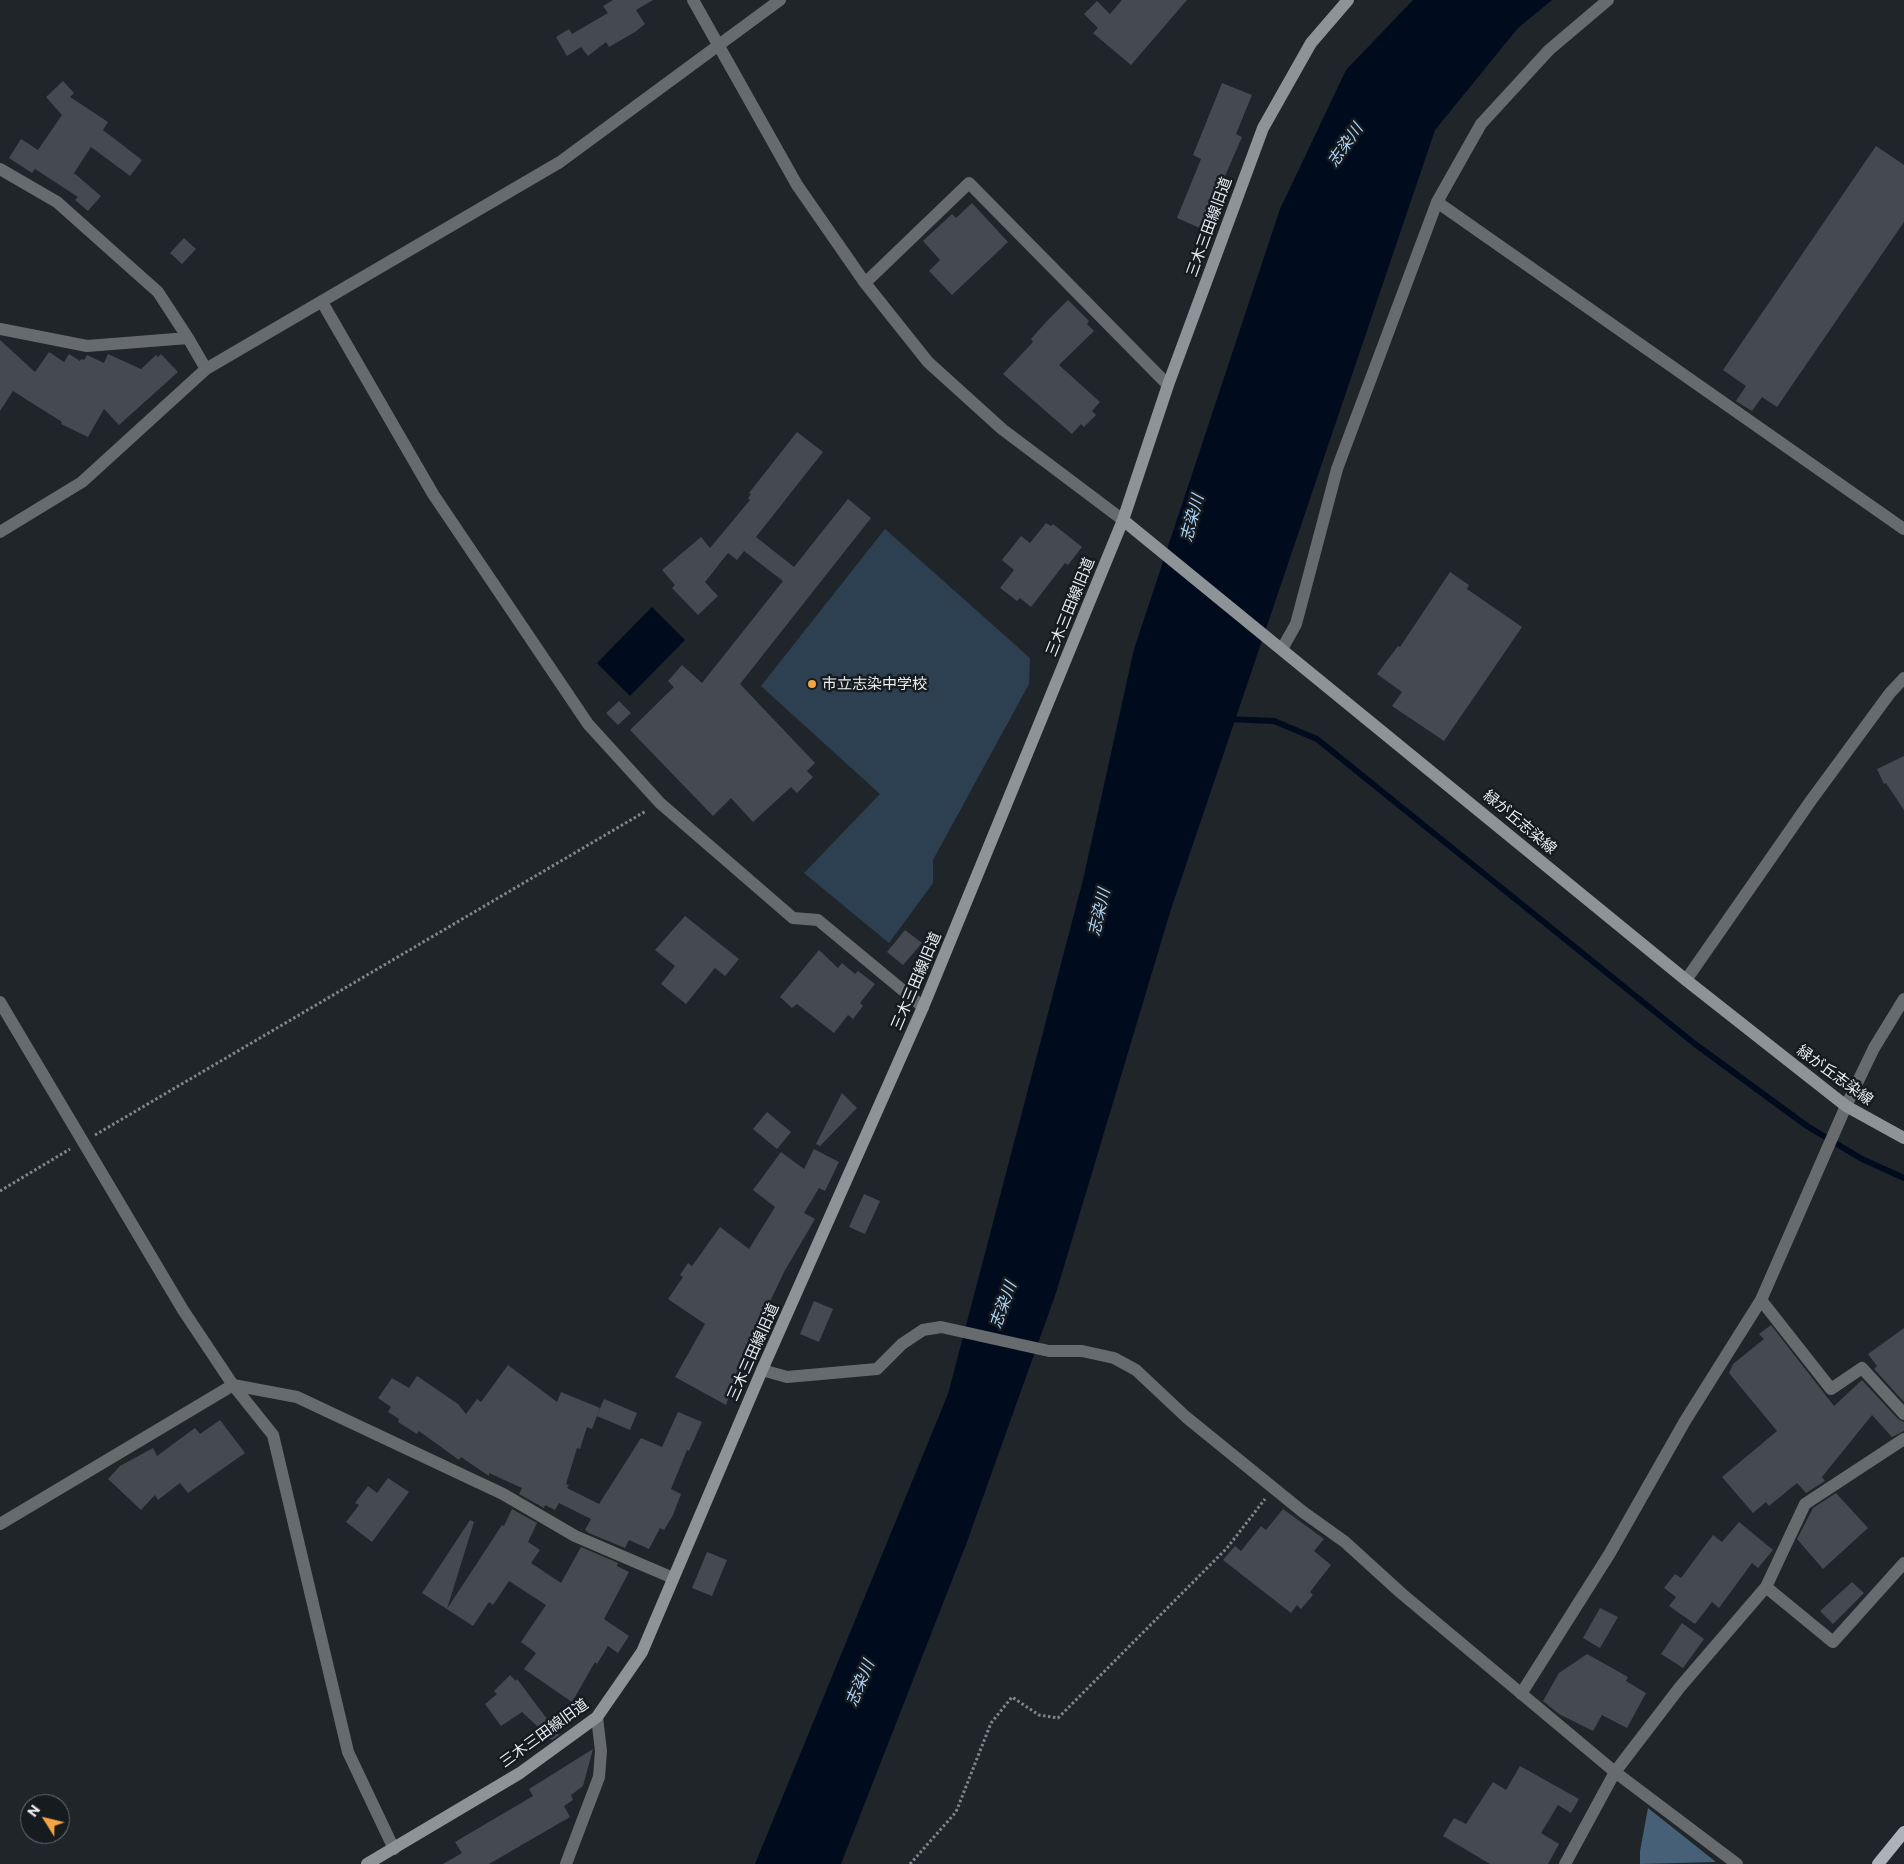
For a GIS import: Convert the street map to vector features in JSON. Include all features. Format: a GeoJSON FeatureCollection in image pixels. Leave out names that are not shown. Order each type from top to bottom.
{"type":"FeatureCollection","features":[{"type":"Feature","properties":{"kind":"main road"},"geometry":{"type":"LineString","coordinates":[[1878,1864],[1904,1832]]}},
{"type":"Feature","properties":{"kind":"street"},"geometry":{"type":"LineString","coordinates":[[693,0],[797,185],[864,284],[928,362],[1002,429],[1123,520]]}},
{"type":"Feature","properties":{"kind":"street"},"geometry":{"type":"LineString","coordinates":[[0,532],[82,482],[206,369],[560,162],[780,0]]}},
{"type":"Feature","properties":{"kind":"street","name":"三木三田線旧道"},"geometry":{"type":"LineString","coordinates":[[367,1864],[520,1773],[597,1717],[642,1652],[762,1370],[923,1007],[1123,520],[1168,385],[1263,128],[1311,43],[1348,0]]}},
{"type":"Feature","properties":{"kind":"street"},"geometry":{"type":"LineString","coordinates":[[1282,648],[1296,624],[1337,469],[1438,202],[1481,124],[1549,50],[1608,0]]}},
{"type":"Feature","properties":{"kind":"street"},"geometry":{"type":"LineString","coordinates":[[0,169],[57,202],[158,292],[206,369]]}},
{"type":"Feature","properties":{"kind":"street"},"geometry":{"type":"LineString","coordinates":[[864,284],[970,183],[1168,385]]}},
{"type":"Feature","properties":{"kind":"street"},"geometry":{"type":"LineString","coordinates":[[1438,202],[1904,529]]}},
{"type":"Feature","properties":{"kind":"street"},"geometry":{"type":"LineString","coordinates":[[322,302],[433,494],[588,724],[660,803],[793,918],[818,920],[923,1007]]}},
{"type":"Feature","properties":{"kind":"street"},"geometry":{"type":"LineString","coordinates":[[0,328],[87,346],[188,338]]}},
{"type":"Feature","properties":{"kind":"street","name":"緑が丘志染線"},"geometry":{"type":"LineString","coordinates":[[1123,520],[1686,980],[1846,1106],[1904,1138]]}},
{"type":"Feature","properties":{"kind":"street"},"geometry":{"type":"LineString","coordinates":[[1686,980],[1812,799],[1890,692],[1904,678]]}},
{"type":"Feature","properties":{"kind":"street"},"geometry":{"type":"LineString","coordinates":[[1521,1694],[1610,1553],[1685,1421],[1761,1300],[1846,1106],[1874,1048],[1904,999]]}},
{"type":"Feature","properties":{"kind":"street"},"geometry":{"type":"LineString","coordinates":[[0,1002],[82,1143],[134,1225],[183,1310],[234,1385],[273,1435],[348,1752],[394,1849]]}},
{"type":"Feature","properties":{"kind":"street"},"geometry":{"type":"LineString","coordinates":[[1761,1300],[1831,1389],[1862,1368],[1904,1414]]}},
{"type":"Feature","properties":{"kind":"street"},"geometry":{"type":"LineString","coordinates":[[762,1370],[787,1377],[877,1369],[902,1344],[923,1330],[941,1327],[1049,1351],[1082,1352],[1114,1358],[1136,1370],[1186,1417],[1344,1542],[1614,1772],[1737,1864]]}},
{"type":"Feature","properties":{"kind":"street"},"geometry":{"type":"LineString","coordinates":[[0,1524],[234,1385],[297,1397],[503,1494],[574,1536],[673,1578]]}},
{"type":"Feature","properties":{"kind":"street"},"geometry":{"type":"LineString","coordinates":[[1566,1864],[1614,1772],[1680,1687],[1766,1587],[1805,1504],[1904,1439]]}},
{"type":"Feature","properties":{"kind":"street"},"geometry":{"type":"LineString","coordinates":[[1766,1587],[1833,1642],[1904,1563]]}},
{"type":"Feature","properties":{"kind":"street"},"geometry":{"type":"LineString","coordinates":[[566,1864],[599,1777],[601,1751],[597,1717]]}},
{"type":"Feature","properties":{"kind":"path"},"geometry":{"type":"LineString","coordinates":[[0,1191],[660,803]]}},
{"type":"Feature","properties":{"kind":"path"},"geometry":{"type":"LineString","coordinates":[[910,1864],[956,1812],[991,1723],[1012,1697],[1039,1715],[1058,1718],[1227,1548],[1274,1488]]}},
{"type":"Feature","properties":{"kind":"shaded area"},"geometry":{"type":"Polygon","coordinates":[[[885,529],[1030,658],[1029,684],[933,860],[933,883],[889,943],[804,873],[880,794],[761,686],[885,529]]]}},
{"type":"Feature","properties":{"kind":"shaded area"},"geometry":{"type":"Polygon","coordinates":[[[1648,1808],[1716,1862],[1640,1864],[1640,1851],[1648,1808]]]}},
{"type":"Feature","properties":{"kind":"water","name":"志染川"},"geometry":{"type":"Polygon","coordinates":[[[1413,0],[1552,0],[1518,28],[1435,130],[1171,909],[1056,1293],[967,1542],[841,1864],[755,1864],[948,1394],[1083,880],[1134,649],[1280,209],[1346,70],[1413,0]]]}},
{"type":"Feature","properties":{"kind":"water"},"geometry":{"type":"Polygon","coordinates":[[[652,607],[685,640],[630,696],[597,663],[652,607]]]}},
{"type":"Feature","properties":{"kind":"building"},"geometry":{"type":"Polygon","coordinates":[[[613,0],[653,0],[636,10],[645,24],[609,47],[606,42],[588,56],[581,47],[567,56],[556,37],[569,29],[572,34],[608,13],[603,6],[613,0]]]}},
{"type":"Feature","properties":{"kind":"building"},"geometry":{"type":"Polygon","coordinates":[[[1122,0],[1187,0],[1131,65],[1093,33],[1098,28],[1084,14],[1097,1],[1110,14],[1122,0]]]}},
{"type":"Feature","properties":{"kind":"building"},"geometry":{"type":"Polygon","coordinates":[[[63,81],[74,93],[70,97],[108,122],[103,130],[142,160],[130,176],[91,147],[74,173],[101,196],[88,211],[75,200],[78,197],[35,169],[32,173],[9,158],[21,139],[38,150],[62,115],[46,97],[63,81]]]}},
{"type":"Feature","properties":{"kind":"building"},"geometry":{"type":"Polygon","coordinates":[[[1222,83],[1252,95],[1236,134],[1242,137],[1202,229],[1177,218],[1201,159],[1193,155],[1222,83]]]}},
{"type":"Feature","properties":{"kind":"building"},"geometry":{"type":"Polygon","coordinates":[[[1876,146],[1904,165],[1904,222],[1777,407],[1762,397],[1752,411],[1736,401],[1746,386],[1723,370],[1876,146]]]}},
{"type":"Feature","properties":{"kind":"building"},"geometry":{"type":"Polygon","coordinates":[[[972,203],[1008,242],[952,295],[929,271],[940,260],[923,241],[952,214],[956,218],[972,203]]]}},
{"type":"Feature","properties":{"kind":"building"},"geometry":{"type":"Polygon","coordinates":[[[184,238],[196,249],[182,264],[170,253],[184,238]]]}},
{"type":"Feature","properties":{"kind":"building"},"geometry":{"type":"Polygon","coordinates":[[[1068,300],[1089,321],[1087,324],[1094,331],[1059,365],[1100,402],[1092,411],[1096,415],[1084,427],[1081,424],[1072,434],[1003,374],[1033,342],[1031,339],[1068,300]]]}},
{"type":"Feature","properties":{"kind":"building"},"geometry":{"type":"Polygon","coordinates":[[[0,340],[35,372],[49,352],[64,362],[69,354],[80,361],[81,359],[84,360],[87,355],[104,363],[108,354],[141,369],[156,355],[158,357],[161,354],[178,372],[119,425],[104,409],[88,437],[61,424],[62,422],[13,391],[0,411],[0,340]]]}},
{"type":"Feature","properties":{"kind":"building"},"geometry":{"type":"Polygon","coordinates":[[[797,432],[823,452],[756,537],[794,567],[848,499],[871,518],[740,684],[815,763],[807,771],[813,777],[797,793],[791,787],[753,822],[731,798],[713,816],[630,730],[674,687],[668,681],[682,665],[702,683],[783,581],[744,551],[737,560],[728,553],[705,582],[718,596],[698,615],[672,588],[675,585],[662,570],[701,537],[710,548],[750,500],[748,498],[751,494],[749,493],[797,432]]]}},
{"type":"Feature","properties":{"kind":"building"},"geometry":{"type":"Polygon","coordinates":[[[1046,523],[1051,526],[1053,524],[1082,547],[1068,565],[1065,563],[1031,607],[1020,598],[1017,601],[1000,588],[1014,570],[1002,560],[1021,536],[1030,543],[1046,523]]]}},
{"type":"Feature","properties":{"kind":"building"},"geometry":{"type":"Polygon","coordinates":[[[1450,572],[1469,585],[1467,589],[1522,627],[1444,741],[1392,706],[1402,692],[1377,674],[1398,646],[1400,647],[1450,572]]]}},
{"type":"Feature","properties":{"kind":"building"},"geometry":{"type":"Polygon","coordinates":[[[619,701],[631,713],[618,725],[606,713],[619,701]]]}},
{"type":"Feature","properties":{"kind":"building"},"geometry":{"type":"Polygon","coordinates":[[[1904,756],[1904,810],[1886,783],[1884,784],[1877,769],[1904,756]]]}},
{"type":"Feature","properties":{"kind":"building"},"geometry":{"type":"Polygon","coordinates":[[[685,916],[739,959],[725,976],[715,968],[686,1004],[661,984],[675,966],[655,950],[685,916]]]}},
{"type":"Feature","properties":{"kind":"building"},"geometry":{"type":"Polygon","coordinates":[[[905,930],[922,943],[903,965],[887,952],[905,930]]]}},
{"type":"Feature","properties":{"kind":"building"},"geometry":{"type":"Polygon","coordinates":[[[819,950],[838,968],[842,963],[855,974],[858,971],[875,984],[860,1003],[863,1006],[853,1019],[848,1015],[834,1033],[797,1004],[792,1008],[780,997],[819,950]]]}},
{"type":"Feature","properties":{"kind":"building"},"geometry":{"type":"Polygon","coordinates":[[[842,1093],[857,1108],[820,1146],[816,1144],[842,1093]]]}},
{"type":"Feature","properties":{"kind":"building"},"geometry":{"type":"Polygon","coordinates":[[[767,1112],[791,1132],[777,1149],[753,1129],[767,1112]]]}},
{"type":"Feature","properties":{"kind":"building"},"geometry":{"type":"Polygon","coordinates":[[[814,1149],[839,1162],[825,1191],[819,1188],[804,1213],[815,1219],[784,1272],[768,1306],[778,1314],[774,1323],[761,1318],[748,1343],[755,1347],[746,1364],[741,1361],[726,1405],[675,1377],[705,1324],[668,1299],[683,1277],[680,1275],[688,1263],[692,1266],[720,1227],[749,1249],[775,1207],[753,1190],[781,1152],[804,1169],[814,1149]]]}},
{"type":"Feature","properties":{"kind":"building"},"geometry":{"type":"Polygon","coordinates":[[[864,1194],[880,1201],[865,1234],[849,1227],[864,1194]]]}},
{"type":"Feature","properties":{"kind":"building"},"geometry":{"type":"Polygon","coordinates":[[[814,1301],[833,1309],[819,1342],[800,1334],[814,1301]]]}},
{"type":"Feature","properties":{"kind":"building"},"geometry":{"type":"Polygon","coordinates":[[[1771,1325],[1834,1406],[1862,1380],[1898,1419],[1904,1422],[1904,1431],[1892,1437],[1872,1415],[1822,1477],[1825,1481],[1806,1493],[1797,1483],[1769,1506],[1766,1502],[1753,1513],[1722,1477],[1777,1431],[1729,1373],[1733,1364],[1764,1339],[1759,1334],[1771,1325]]]}},
{"type":"Feature","properties":{"kind":"building"},"geometry":{"type":"Polygon","coordinates":[[[1904,1328],[1904,1402],[1874,1369],[1877,1366],[1868,1354],[1904,1328]]]}},
{"type":"Feature","properties":{"kind":"building"},"geometry":{"type":"Polygon","coordinates":[[[508,1365],[557,1402],[561,1392],[600,1408],[592,1429],[587,1427],[580,1449],[577,1448],[566,1484],[569,1485],[567,1488],[599,1504],[641,1438],[662,1447],[678,1412],[702,1422],[689,1451],[687,1450],[671,1489],[681,1494],[673,1515],[664,1530],[660,1528],[649,1549],[629,1540],[625,1548],[589,1533],[585,1530],[591,1519],[559,1503],[555,1510],[545,1505],[544,1508],[519,1494],[522,1488],[489,1473],[489,1476],[461,1457],[459,1460],[419,1431],[417,1434],[398,1422],[399,1419],[388,1412],[391,1407],[378,1398],[392,1378],[409,1388],[417,1376],[458,1404],[466,1414],[477,1399],[481,1402],[508,1365]]]}},
{"type":"Feature","properties":{"kind":"building"},"geometry":{"type":"Polygon","coordinates":[[[604,1399],[637,1413],[630,1430],[597,1416],[604,1399]]]}},
{"type":"Feature","properties":{"kind":"building"},"geometry":{"type":"Polygon","coordinates":[[[220,1420],[245,1453],[188,1493],[180,1483],[158,1500],[155,1495],[141,1510],[108,1479],[120,1466],[153,1448],[157,1456],[195,1428],[200,1434],[220,1420]]]}},
{"type":"Feature","properties":{"kind":"building"},"geometry":{"type":"Polygon","coordinates":[[[388,1478],[409,1492],[372,1542],[346,1522],[359,1505],[355,1503],[368,1486],[377,1493],[388,1478]]]}},
{"type":"Feature","properties":{"kind":"building"},"geometry":{"type":"Polygon","coordinates":[[[1836,1493],[1868,1528],[1823,1569],[1797,1539],[1813,1508],[1836,1493]]]}},
{"type":"Feature","properties":{"kind":"building"},"geometry":{"type":"Polygon","coordinates":[[[512,1509],[537,1523],[528,1542],[540,1550],[531,1563],[561,1583],[581,1547],[618,1563],[617,1566],[629,1572],[604,1619],[629,1636],[618,1653],[608,1646],[597,1664],[595,1662],[572,1702],[524,1669],[536,1653],[521,1642],[546,1605],[509,1581],[493,1605],[489,1602],[473,1626],[422,1593],[470,1520],[474,1522],[447,1609],[502,1525],[504,1526],[512,1509]]]}},
{"type":"Feature","properties":{"kind":"building"},"geometry":{"type":"Polygon","coordinates":[[[1283,1509],[1324,1539],[1314,1551],[1331,1565],[1310,1592],[1313,1595],[1301,1609],[1297,1605],[1291,1613],[1223,1560],[1235,1546],[1241,1551],[1261,1526],[1266,1530],[1283,1509]]]}},
{"type":"Feature","properties":{"kind":"building"},"geometry":{"type":"Polygon","coordinates":[[[1739,1522],[1773,1550],[1758,1568],[1752,1563],[1719,1608],[1712,1602],[1695,1624],[1669,1606],[1676,1597],[1664,1588],[1675,1574],[1681,1578],[1713,1535],[1722,1542],[1739,1522]]]}},
{"type":"Feature","properties":{"kind":"building"},"geometry":{"type":"Polygon","coordinates":[[[707,1552],[727,1560],[712,1596],[692,1588],[707,1552]]]}},
{"type":"Feature","properties":{"kind":"building"},"geometry":{"type":"Polygon","coordinates":[[[1852,1582],[1864,1593],[1833,1624],[1820,1611],[1852,1582]]]}},
{"type":"Feature","properties":{"kind":"building"},"geometry":{"type":"Polygon","coordinates":[[[1600,1608],[1618,1617],[1600,1648],[1583,1638],[1600,1608]]]}},
{"type":"Feature","properties":{"kind":"building"},"geometry":{"type":"Polygon","coordinates":[[[1682,1623],[1704,1639],[1683,1668],[1661,1654],[1682,1623]]]}},
{"type":"Feature","properties":{"kind":"building"},"geometry":{"type":"Polygon","coordinates":[[[1587,1654],[1628,1677],[1626,1681],[1646,1693],[1627,1728],[1602,1715],[1593,1731],[1559,1714],[1543,1701],[1559,1673],[1587,1654]]]}},
{"type":"Feature","properties":{"kind":"building"},"geometry":{"type":"Polygon","coordinates":[[[510,1675],[516,1681],[517,1679],[559,1735],[552,1740],[522,1712],[501,1726],[485,1704],[497,1694],[494,1691],[510,1675]]]}},
{"type":"Feature","properties":{"kind":"building"},"geometry":{"type":"Polygon","coordinates":[[[593,1749],[583,1786],[571,1795],[573,1800],[564,1806],[570,1817],[489,1864],[443,1864],[462,1853],[455,1842],[533,1796],[529,1789],[593,1749]]]}},
{"type":"Feature","properties":{"kind":"building"},"geometry":{"type":"Polygon","coordinates":[[[1520,1766],[1579,1799],[1571,1813],[1558,1805],[1541,1833],[1559,1844],[1548,1864],[1490,1864],[1443,1836],[1454,1818],[1466,1824],[1493,1782],[1506,1790],[1520,1766]]]}},
{"type":"Feature","properties":{"kind":"waterway"},"geometry":{"type":"LineString","coordinates":[[1227,719],[1274,721],[1317,739],[1695,1044],[1807,1126],[1862,1159],[1904,1178]]}},
{"type":"Feature","properties":{"kind":"place","name":"市立志染中学校"},"geometry":{"type":"Point","coordinates":[812,684]}}]}
